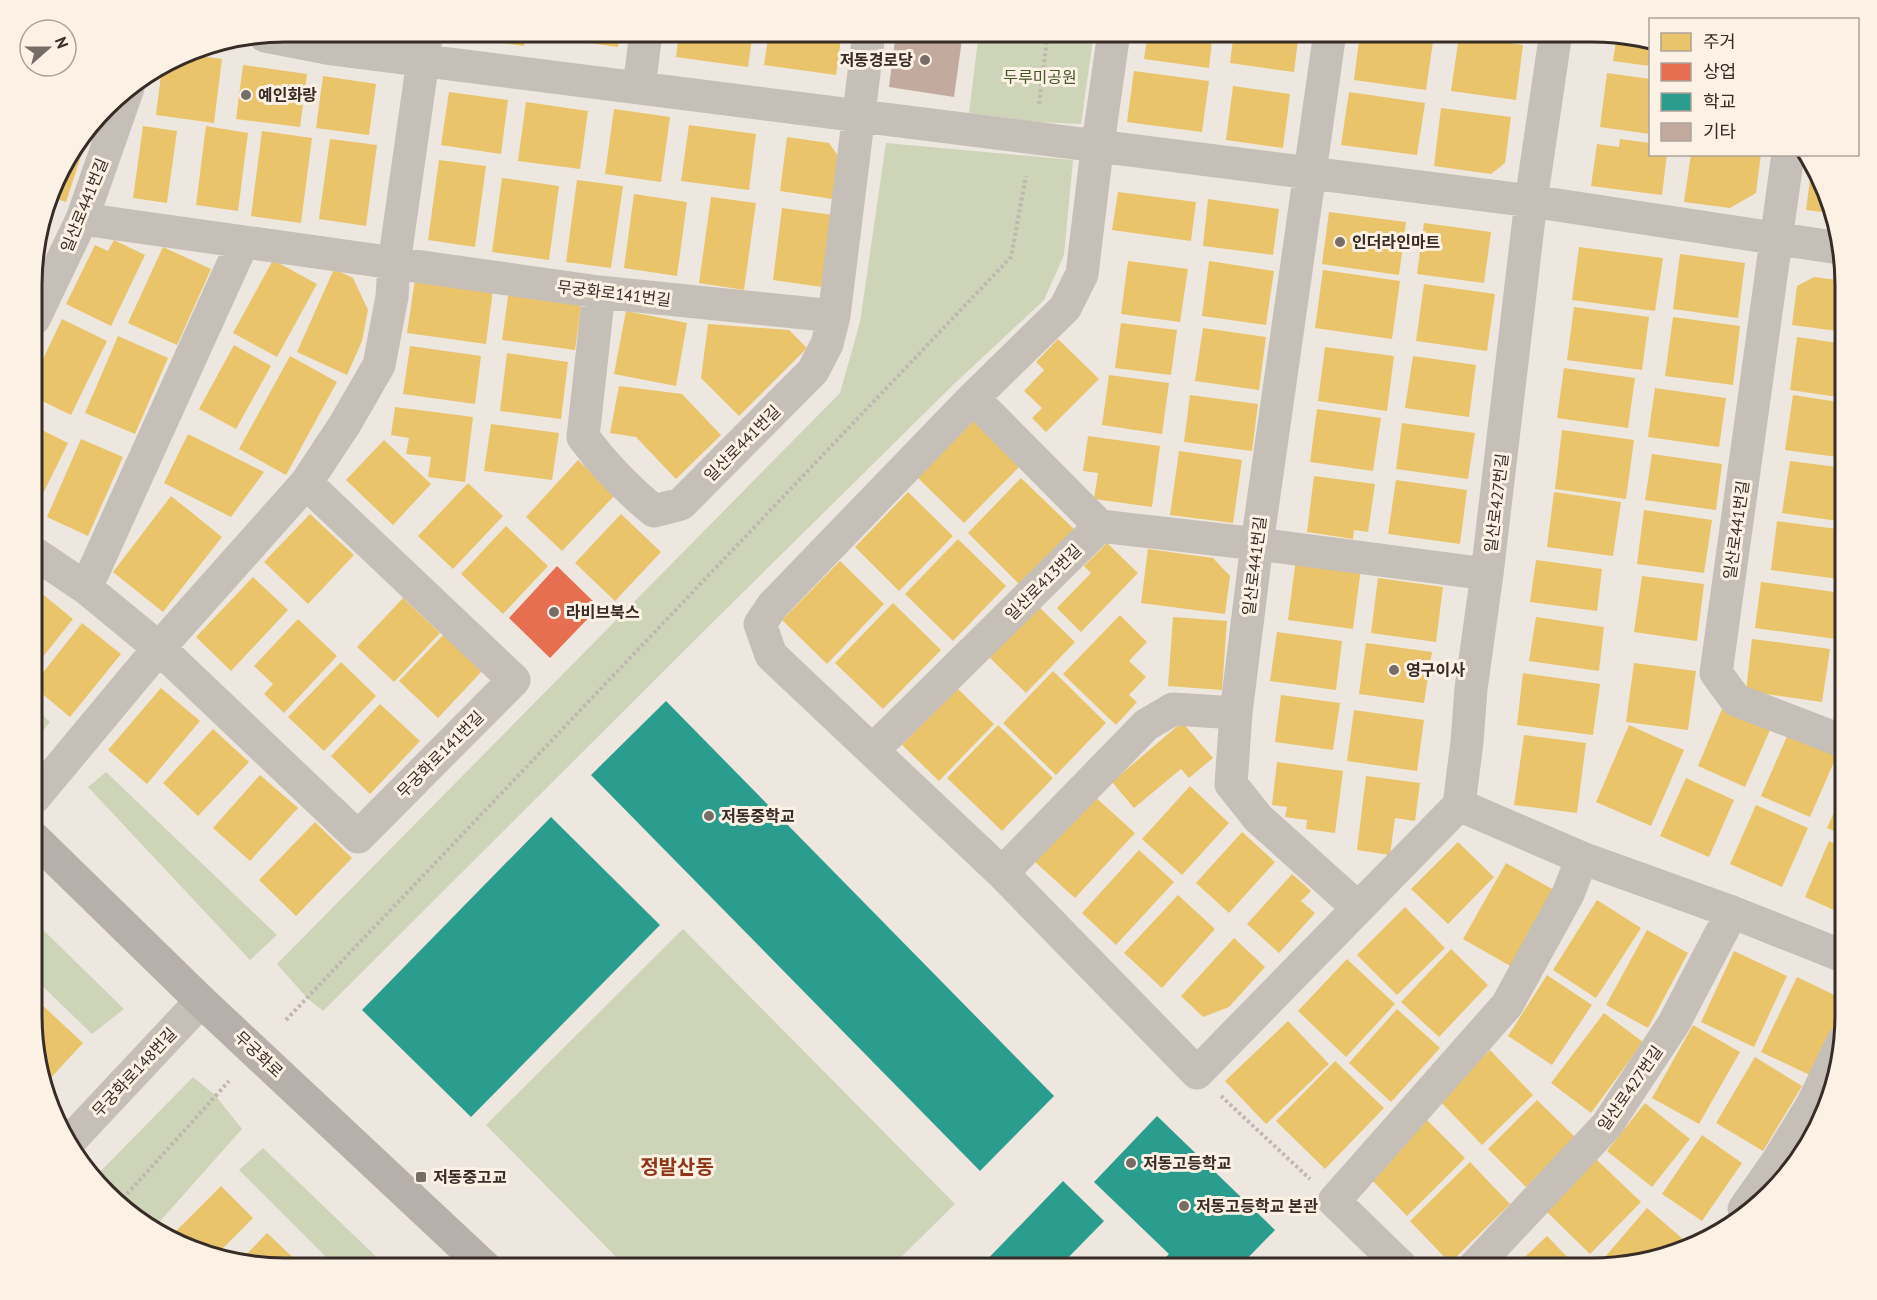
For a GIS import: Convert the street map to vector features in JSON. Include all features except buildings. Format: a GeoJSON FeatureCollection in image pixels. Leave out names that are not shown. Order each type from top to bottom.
{"type":"FeatureCollection","features":[{"type":"Feature","properties":{"kind":"main road","name":"무궁화로"},"geometry":{"type":"LineString","coordinates":[[42,846],[201,1001],[475,1258]]}},
{"type":"Feature","properties":{"kind":"street"},"geometry":{"type":"LineString","coordinates":[[296,42],[332,49],[425,46],[639,88],[1531,201],[1832,247]]}},
{"type":"Feature","properties":{"kind":"street"},"geometry":{"type":"LineString","coordinates":[[639,88],[645,42]]}},
{"type":"Feature","properties":{"kind":"street","name":"일산로441번길"},"geometry":{"type":"LineString","coordinates":[[599,292],[583,437],[626,488],[654,511],[681,504],[813,371],[827,344],[834,316],[868,42]]}},
{"type":"Feature","properties":{"kind":"street"},"geometry":{"type":"LineString","coordinates":[[1113,42],[1082,274],[1065,308],[973,398],[773,605],[760,624],[771,655],[1002,873],[1197,1073],[1459,805],[1582,858],[1732,912],[1835,953]]}},
{"type":"Feature","properties":{"kind":"street","name":"일산로441번길"},"geometry":{"type":"LineString","coordinates":[[1328,42],[1257,544],[1236,713],[1231,784],[1258,818],[1357,907]]}},
{"type":"Feature","properties":{"kind":"street"},"geometry":{"type":"LineString","coordinates":[[1531,201],[1555,42]]}},
{"type":"Feature","properties":{"kind":"street"},"geometry":{"type":"LineString","coordinates":[[42,788],[159,648],[306,483],[345,424],[379,365],[392,297],[394,264],[425,46]]}},
{"type":"Feature","properties":{"kind":"street","name":"일산로441번길"},"geometry":{"type":"LineString","coordinates":[[42,302],[82,219],[122,105]]}},
{"type":"Feature","properties":{"kind":"street","name":"일산로441번길"},"geometry":{"type":"LineString","coordinates":[[1788,156],[1716,673],[1736,699],[1835,738]]}},
{"type":"Feature","properties":{"kind":"street","name":"일산로427번길"},"geometry":{"type":"LineString","coordinates":[[1459,805],[1471,689],[1487,574],[1531,201]]}},
{"type":"Feature","properties":{"kind":"street","name":"무궁화로141번길"},"geometry":{"type":"LineString","coordinates":[[82,219],[599,292],[834,316]]}},
{"type":"Feature","properties":{"kind":"street"},"geometry":{"type":"LineString","coordinates":[[86,588],[243,242]]}},
{"type":"Feature","properties":{"kind":"street"},"geometry":{"type":"LineString","coordinates":[[973,398],[1100,526],[1487,574]]}},
{"type":"Feature","properties":{"kind":"street","name":"무궁화로141번길"},"geometry":{"type":"LineString","coordinates":[[42,558],[86,588],[159,648],[358,837],[514,680],[306,483]]}},
{"type":"Feature","properties":{"kind":"street","name":"일산로413번길"},"geometry":{"type":"LineString","coordinates":[[873,750],[1100,526]]}},
{"type":"Feature","properties":{"kind":"street"},"geometry":{"type":"LineString","coordinates":[[1002,873],[1146,725],[1173,709],[1236,713]]}},
{"type":"Feature","properties":{"kind":"street"},"geometry":{"type":"LineString","coordinates":[[1392,1258],[1334,1201],[1507,1005],[1568,894],[1582,858]]}},
{"type":"Feature","properties":{"kind":"street","name":"일산로427번길"},"geometry":{"type":"LineString","coordinates":[[1482,1258],[1607,1125],[1674,1023],[1732,912]]}},
{"type":"Feature","properties":{"kind":"street","name":"무궁화로148번길"},"geometry":{"type":"LineString","coordinates":[[75,1136],[201,1001]]}},
{"type":"Feature","properties":{"kind":"street"},"geometry":{"type":"LineString","coordinates":[[1751,1199],[1813,1103],[1828,1072]]}},
{"type":"Feature","properties":{"kind":"path"},"geometry":{"type":"LineString","coordinates":[[1039,104],[1047,42]]}},
{"type":"Feature","properties":{"kind":"path"},"geometry":{"type":"LineString","coordinates":[[286,1020],[1011,257],[1026,176]]}},
{"type":"Feature","properties":{"kind":"path"},"geometry":{"type":"LineString","coordinates":[[1197,1073],[1334,1201]]}},
{"type":"Feature","properties":{"kind":"path"},"geometry":{"type":"LineString","coordinates":[[124,1197],[229,1081]]}},
{"type":"Feature","properties":{"kind":"green space","name":"두루미공원"},"geometry":{"type":"Polygon","coordinates":[[[978,42],[1093,42],[1081,124],[1037,122],[969,113],[978,42]]]}},
{"type":"Feature","properties":{"kind":"green space"},"geometry":{"type":"Polygon","coordinates":[[[886,143],[1073,160],[1064,255],[1044,300],[953,385],[323,1011],[307,998],[277,964],[840,393],[860,322],[886,143]]]}},
{"type":"Feature","properties":{"kind":"green space"},"geometry":{"type":"Polygon","coordinates":[[[42,714],[50,722],[42,732],[42,714]]]}},
{"type":"Feature","properties":{"kind":"green space"},"geometry":{"type":"Polygon","coordinates":[[[106,772],[277,935],[250,960],[88,787],[106,772]]]}},
{"type":"Feature","properties":{"kind":"green space"},"geometry":{"type":"Polygon","coordinates":[[[42,929],[124,1009],[92,1034],[42,986],[42,929]]]}},
{"type":"Feature","properties":{"kind":"green space"},"geometry":{"type":"Polygon","coordinates":[[[683,929],[955,1204],[900,1258],[617,1258],[486,1125],[683,929]]]}},
{"type":"Feature","properties":{"kind":"green space"},"geometry":{"type":"Polygon","coordinates":[[[193,1077],[215,1095],[242,1129],[159,1222],[125,1198],[100,1172],[193,1077]]]}},
{"type":"Feature","properties":{"kind":"green space"},"geometry":{"type":"Polygon","coordinates":[[[263,1148],[378,1258],[327,1258],[239,1170],[263,1148]]]}},
{"type":"Feature","properties":{"kind":"place","name":"저동경로당"},"geometry":{"type":"Point","coordinates":[925,60]}},
{"type":"Feature","properties":{"kind":"place","name":"예인화랑"},"geometry":{"type":"Point","coordinates":[246,95]}},
{"type":"Feature","properties":{"kind":"place","name":"인더라인마트"},"geometry":{"type":"Point","coordinates":[1340,242]}},
{"type":"Feature","properties":{"kind":"place","name":"라비브북스"},"geometry":{"type":"Point","coordinates":[554,612]}},
{"type":"Feature","properties":{"kind":"place","name":"영구이사"},"geometry":{"type":"Point","coordinates":[1394,670]}},
{"type":"Feature","properties":{"kind":"place","name":"저동중학교"},"geometry":{"type":"Point","coordinates":[709,816]}},
{"type":"Feature","properties":{"kind":"place","name":"저동고등학교"},"geometry":{"type":"Point","coordinates":[1131,1163]}},
{"type":"Feature","properties":{"kind":"place","name":"저동중고교"},"geometry":{"type":"Point","coordinates":[421,1177]}},
{"type":"Feature","properties":{"kind":"place","name":"저동고등학교 본관"},"geometry":{"type":"Point","coordinates":[1184,1206]}},
{"type":"Feature","properties":{"kind":"district","name":"정발산동"},"geometry":{"type":"Point","coordinates":[677,1167]}}]}
